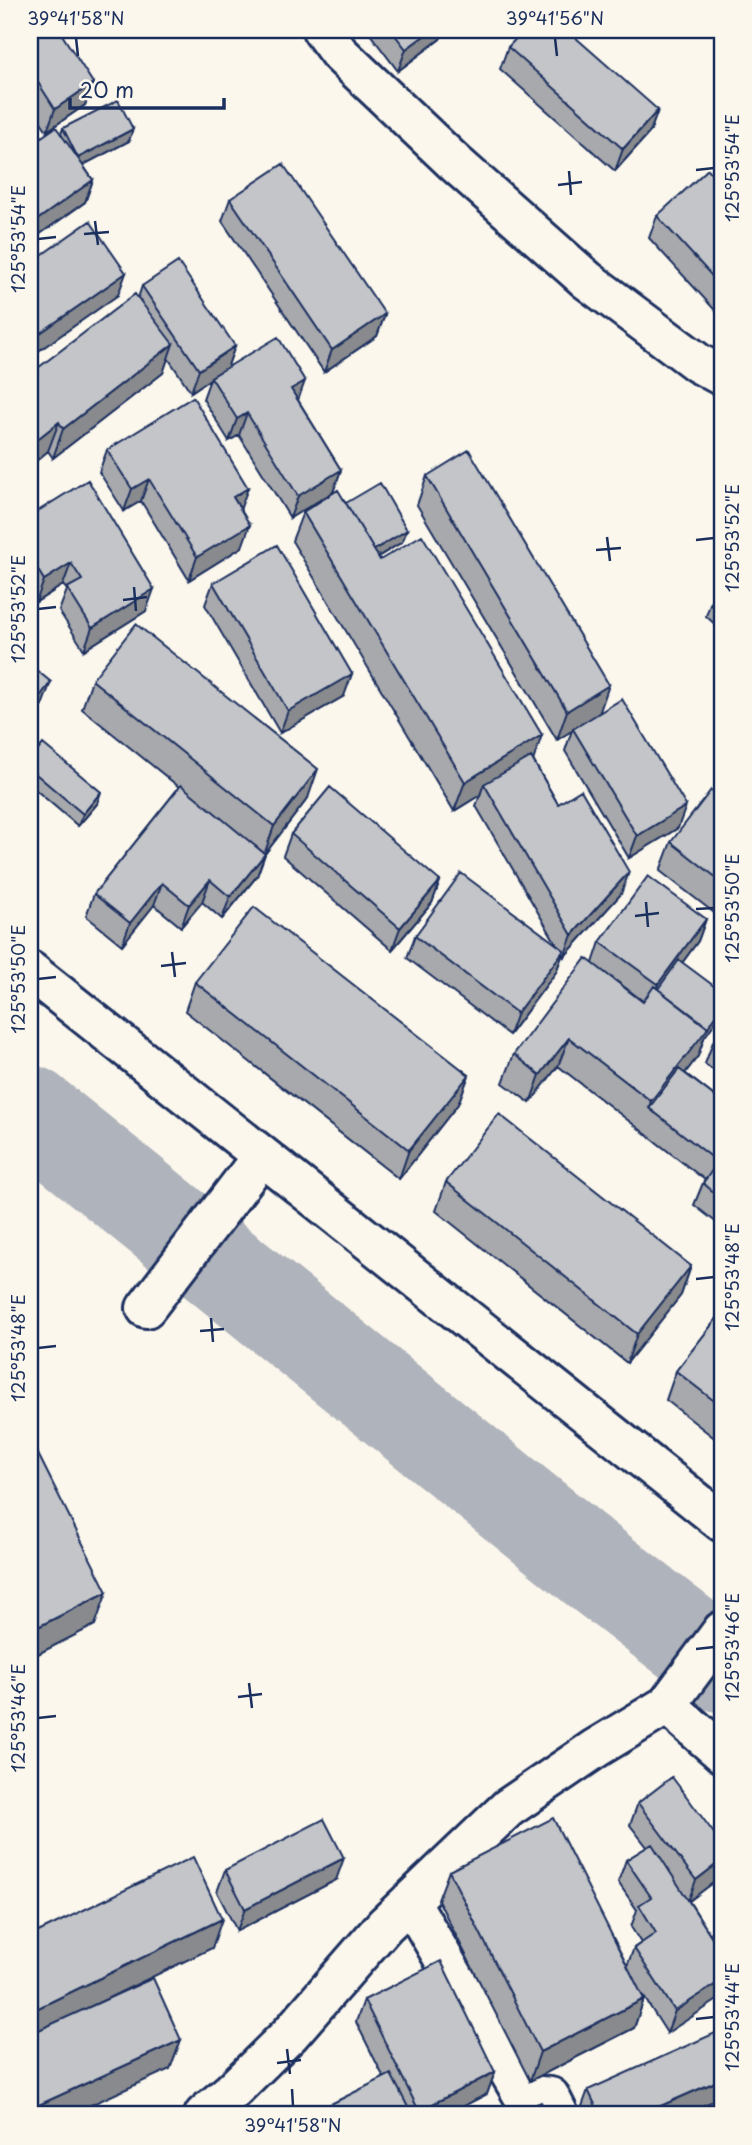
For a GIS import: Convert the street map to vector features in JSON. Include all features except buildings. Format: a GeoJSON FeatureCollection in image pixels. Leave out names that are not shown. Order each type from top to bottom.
{"type":"FeatureCollection","features":[{"type":"Feature","properties":{"kind":"street"},"geometry":{"type":"LineString","coordinates":[[322,30],[339,53],[456,164],[587,280],[698,363],[722,376]]}},
{"type":"Feature","properties":{"kind":"street"},"geometry":{"type":"LineString","coordinates":[[30,971],[722,1522]]}},
{"type":"Feature","properties":{"kind":"street"},"geometry":{"type":"LineString","coordinates":[[146,1308],[262,1156]]}},
{"type":"Feature","properties":{"kind":"street"},"geometry":{"type":"LineString","coordinates":[[204,2115],[290,2034],[385,1925],[508,1808],[667,1704],[722,1631]]}},
{"type":"Feature","properties":{"kind":"street"},"geometry":{"type":"LineString","coordinates":[[667,1704],[722,1753]]}},
{"type":"Feature","properties":{"kind":"street"},"geometry":{"type":"LineString","coordinates":[[410,1901],[522,2094],[550,2097],[559,2115]]}},
{"type":"Feature","properties":{"kind":"waterway"},"geometry":{"type":"LineString","coordinates":[[30,1112],[603,1574],[722,1666]]}}]}
